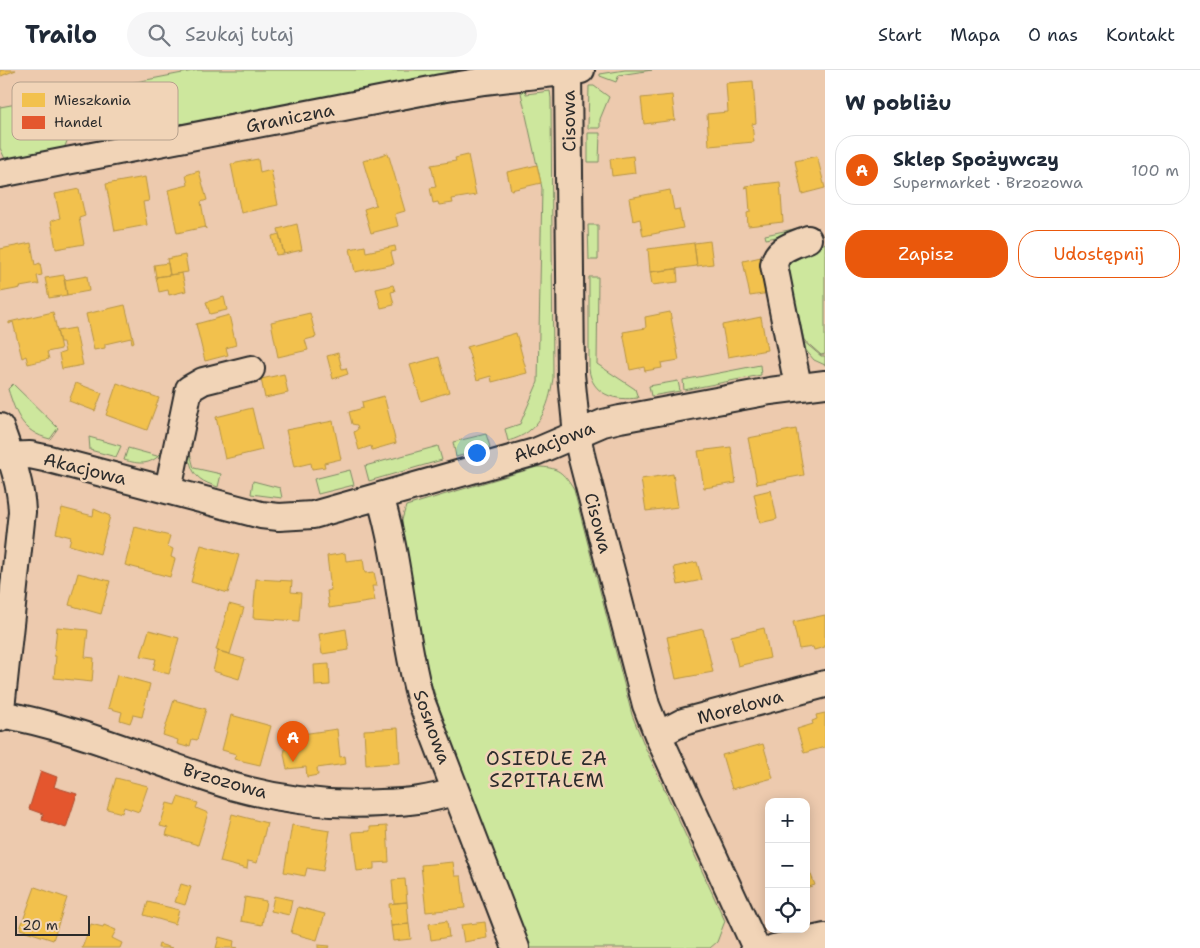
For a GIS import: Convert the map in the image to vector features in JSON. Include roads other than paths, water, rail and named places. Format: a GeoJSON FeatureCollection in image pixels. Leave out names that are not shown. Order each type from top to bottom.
{"type":"FeatureCollection","features":[{"type":"Feature","properties":{"kind":"street","name":"Graniczna"},"geometry":{"type":"LineString","coordinates":[[178,139],[441,88],[484,81],[575,71]]}},
{"type":"Feature","properties":{"kind":"street","name":"Cisowa"},"geometry":{"type":"LineString","coordinates":[[575,71],[571,374],[577,435],[586,477],[646,705],[756,948]]}},
{"type":"Feature","properties":{"kind":"street","name":"Graniczna"},"geometry":{"type":"LineString","coordinates":[[0,174],[174,140]]}},
{"type":"Feature","properties":{"kind":"street"},"geometry":{"type":"LineString","coordinates":[[798,386],[774,265],[775,258],[779,252],[808,239]]}},
{"type":"Feature","properties":{"kind":"street"},"geometry":{"type":"LineString","coordinates":[[168,490],[189,389],[203,381],[251,369]]}},
{"type":"Feature","properties":{"kind":"street","name":"Akacjowa"},"geometry":{"type":"LineString","coordinates":[[5,456],[30,456],[49,459],[243,511],[279,516],[313,516],[536,452],[603,424],[620,419],[798,386],[825,384]]}},
{"type":"Feature","properties":{"kind":"street"},"geometry":{"type":"LineString","coordinates":[[0,427],[5,456],[19,482],[22,512],[0,716]]}},
{"type":"Feature","properties":{"kind":"street","name":"Sosnowa"},"geometry":{"type":"LineString","coordinates":[[380,496],[392,542],[414,678],[422,705],[516,948]]}},
{"type":"Feature","properties":{"kind":"street","name":"Morelowa"},"geometry":{"type":"LineString","coordinates":[[658,735],[683,722],[825,684]]}},
{"type":"Feature","properties":{"kind":"street","name":"Brzozowa"},"geometry":{"type":"LineString","coordinates":[[0,716],[42,723],[235,787],[323,803],[353,805],[427,799],[440,797],[455,791]]}},
{"type":"Feature","properties":{"kind":"street"},"geometry":{"type":"LineString","coordinates":[[774,948],[825,937]]}},
{"type":"Feature","properties":{"kind":"place","name":"Sklep Spożywczy"},"geometry":{"type":"Point","coordinates":[293,762]}},
{"type":"Feature","properties":{"kind":"district","name":"OSIEDLE ZA SZPITALEM"},"geometry":{"type":"Point","coordinates":[547,769]}}]}
